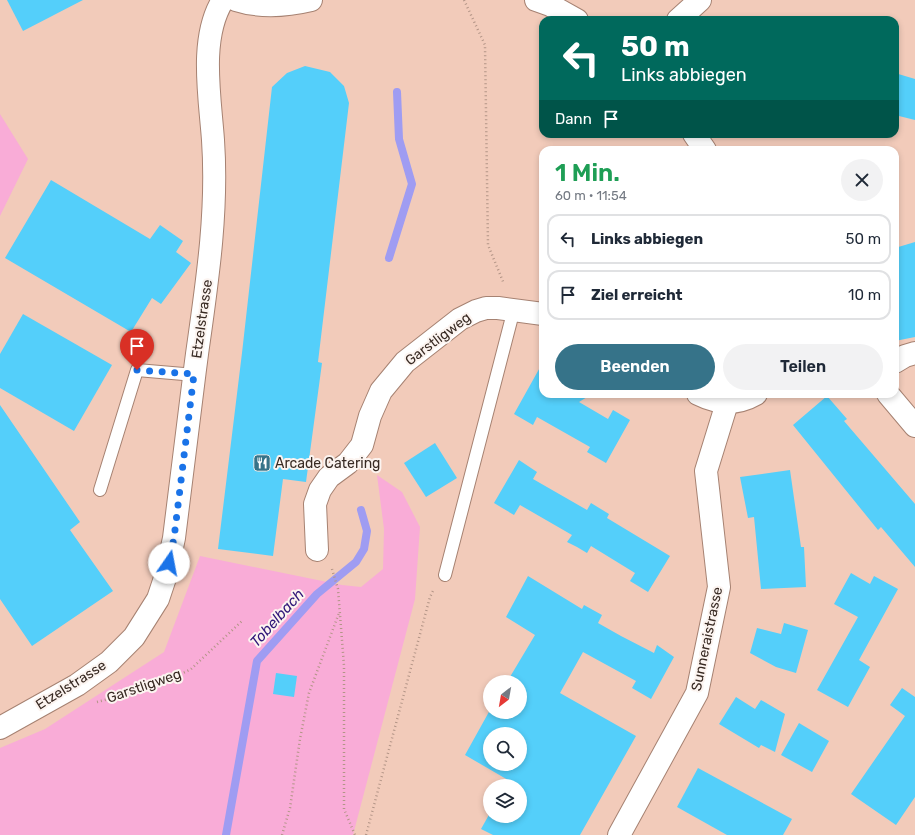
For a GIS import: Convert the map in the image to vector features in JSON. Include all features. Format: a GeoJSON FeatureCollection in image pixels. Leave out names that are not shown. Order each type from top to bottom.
{"type":"FeatureCollection","features":[{"type":"Feature","properties":{"kind":"street","name":"Etzelstrasse"},"geometry":{"type":"LineString","coordinates":[[0,728],[77,685],[109,662],[134,636],[158,599],[166,575],[174,538],[210,259],[215,192],[209,88],[209,48],[214,16],[223,0]]}},
{"type":"Feature","properties":{"kind":"street"},"geometry":{"type":"LineString","coordinates":[[236,0],[249,4],[270,6],[291,5],[311,0]]}},
{"type":"Feature","properties":{"kind":"street"},"geometry":{"type":"LineString","coordinates":[[536,0],[550,5],[570,16]]}},
{"type":"Feature","properties":{"kind":"street"},"geometry":{"type":"LineString","coordinates":[[682,16],[700,0]]}},
{"type":"Feature","properties":{"kind":"street","name":"Garstligweg"},"geometry":{"type":"LineString","coordinates":[[325,558],[315,504],[320,490],[328,477],[348,463],[362,445],[370,416],[381,391],[406,362],[463,317],[476,311],[486,308],[498,308],[539,313]]}},
{"type":"Feature","properties":{"kind":"street"},"geometry":{"type":"LineString","coordinates":[[899,360],[915,353]]}},
{"type":"Feature","properties":{"kind":"street"},"geometry":{"type":"LineString","coordinates":[[708,398],[727,403],[738,402],[750,398]]}},
{"type":"Feature","properties":{"kind":"street"},"geometry":{"type":"LineString","coordinates":[[891,398],[915,426]]}},
{"type":"Feature","properties":{"kind":"street","name":"Sunneraistrasse"},"geometry":{"type":"LineString","coordinates":[[619,835],[697,693],[719,588],[706,471],[727,403]]}},
{"type":"Feature","properties":{"kind":"lane"},"geometry":{"type":"LineString","coordinates":[[445,575],[514,309]]}},
{"type":"Feature","properties":{"kind":"lane"},"geometry":{"type":"LineString","coordinates":[[100,490],[137,370],[194,374]]}},
{"type":"Feature","properties":{"kind":"path"},"geometry":{"type":"LineString","coordinates":[[464,0],[485,45],[488,245],[514,309]]}},
{"type":"Feature","properties":{"kind":"path"},"geometry":{"type":"LineString","coordinates":[[325,558],[338,589],[344,666],[344,809],[355,835]]}},
{"type":"Feature","properties":{"kind":"path"},"geometry":{"type":"LineString","coordinates":[[366,835],[430,597],[434,589],[445,575]]}},
{"type":"Feature","properties":{"kind":"path"},"geometry":{"type":"LineString","coordinates":[[282,835],[290,808],[300,739],[309,694],[340,610]]}},
{"type":"Feature","properties":{"kind":"path","name":"Garstligweg"},"geometry":{"type":"LineString","coordinates":[[94,703],[142,690],[167,681],[191,669],[242,621]]}},
{"type":"Feature","properties":{"kind":"shaded area"},"geometry":{"type":"Polygon","coordinates":[[[0,114],[28,159],[0,216],[0,114]]]}},
{"type":"Feature","properties":{"kind":"shaded area"},"geometry":{"type":"Polygon","coordinates":[[[377,475],[402,492],[420,527],[415,599],[353,835],[0,835],[0,748],[45,729],[164,652],[200,556],[342,585],[361,587],[383,569],[384,529],[377,475]]]}},
{"type":"Feature","properties":{"kind":"building"},"geometry":{"type":"Polygon","coordinates":[[[7,0],[83,0],[23,31],[7,0]]]}},
{"type":"Feature","properties":{"kind":"building"},"geometry":{"type":"Polygon","coordinates":[[[305,66],[330,72],[344,86],[349,103],[318,362],[322,363],[306,482],[283,479],[273,556],[218,549],[272,87],[287,73],[305,66]]]}},
{"type":"Feature","properties":{"kind":"building"},"geometry":{"type":"Polygon","coordinates":[[[899,74],[915,79],[915,120],[899,116],[899,74]]]}},
{"type":"Feature","properties":{"kind":"building"},"geometry":{"type":"Polygon","coordinates":[[[51,180],[150,239],[160,225],[183,241],[176,252],[191,263],[161,304],[152,298],[131,332],[5,258],[51,180]]]}},
{"type":"Feature","properties":{"kind":"building"},"geometry":{"type":"Polygon","coordinates":[[[915,242],[915,337],[899,340],[899,247],[915,242]]]}},
{"type":"Feature","properties":{"kind":"building"},"geometry":{"type":"Polygon","coordinates":[[[23,314],[112,365],[74,431],[0,388],[0,354],[23,314]]]}},
{"type":"Feature","properties":{"kind":"building"},"geometry":{"type":"Polygon","coordinates":[[[539,369],[539,398],[586,398],[579,402],[608,419],[613,410],[630,420],[606,463],[587,452],[590,447],[537,417],[533,425],[514,414],[539,369]]]}},
{"type":"Feature","properties":{"kind":"building"},"geometry":{"type":"Polygon","coordinates":[[[825,398],[829,398],[847,419],[844,421],[915,504],[915,567],[881,527],[878,530],[793,425],[825,398]]]}},
{"type":"Feature","properties":{"kind":"building"},"geometry":{"type":"Polygon","coordinates":[[[0,405],[80,522],[70,530],[113,591],[32,646],[0,599],[0,405]]]}},
{"type":"Feature","properties":{"kind":"building"},"geometry":{"type":"Polygon","coordinates":[[[435,443],[457,478],[426,497],[404,463],[435,443]]]}},
{"type":"Feature","properties":{"kind":"building"},"geometry":{"type":"Polygon","coordinates":[[[519,460],[537,472],[533,479],[587,510],[591,503],[609,514],[607,518],[670,556],[648,592],[630,581],[635,573],[591,546],[587,553],[567,542],[572,535],[520,505],[514,515],[494,503],[519,460]]]}},
{"type":"Feature","properties":{"kind":"building"},"geometry":{"type":"Polygon","coordinates":[[[790,470],[801,547],[804,547],[806,587],[761,589],[754,517],[748,518],[740,477],[790,470]]]}},
{"type":"Feature","properties":{"kind":"building"},"geometry":{"type":"Polygon","coordinates":[[[851,573],[870,584],[874,576],[898,589],[859,660],[870,667],[848,707],[817,690],[858,617],[834,604],[851,573]]]}},
{"type":"Feature","properties":{"kind":"building"},"geometry":{"type":"Polygon","coordinates":[[[528,576],[582,609],[584,605],[602,615],[598,623],[621,636],[654,653],[657,645],[674,657],[651,699],[632,688],[636,681],[583,652],[560,693],[636,736],[580,835],[493,835],[481,829],[484,823],[527,823],[527,779],[506,779],[493,771],[527,771],[527,727],[483,727],[483,765],[465,755],[485,719],[527,719],[527,675],[511,675],[535,635],[506,617],[528,576]]]}},
{"type":"Feature","properties":{"kind":"building"},"geometry":{"type":"Polygon","coordinates":[[[784,623],[808,630],[796,673],[776,667],[750,653],[757,628],[781,634],[784,623]]]}},
{"type":"Feature","properties":{"kind":"building"},"geometry":{"type":"Polygon","coordinates":[[[276,673],[297,676],[294,697],[273,694],[276,673]]]}},
{"type":"Feature","properties":{"kind":"building"},"geometry":{"type":"Polygon","coordinates":[[[902,688],[915,697],[915,797],[896,825],[851,794],[905,716],[890,705],[902,688]]]}},
{"type":"Feature","properties":{"kind":"building"},"geometry":{"type":"Polygon","coordinates":[[[736,697],[755,709],[761,700],[785,714],[775,752],[761,745],[759,748],[719,724],[736,697]]]}},
{"type":"Feature","properties":{"kind":"building"},"geometry":{"type":"Polygon","coordinates":[[[799,723],[829,741],[812,772],[781,755],[799,723]]]}},
{"type":"Feature","properties":{"kind":"building"},"geometry":{"type":"Polygon","coordinates":[[[698,768],[792,819],[783,835],[727,835],[677,807],[698,768]]]}},
{"type":"Feature","properties":{"kind":"waterway","name":"Tobelbach"},"geometry":{"type":"LineString","coordinates":[[389,258],[412,184],[399,139],[397,92]]}},
{"type":"Feature","properties":{"kind":"waterway","name":"Tobelbach"},"geometry":{"type":"LineString","coordinates":[[226,835],[257,661],[317,594],[356,562],[364,549],[367,531],[361,510]]}},
{"type":"Feature","properties":{"kind":"place","name":"Arcade Catering"},"geometry":{"type":"Point","coordinates":[262,463]}},
{"type":"Feature","properties":{"kind":"route"},"geometry":{"type":"LineString","coordinates":[[137,370],[194,374],[174,538],[169,563]]}}]}
